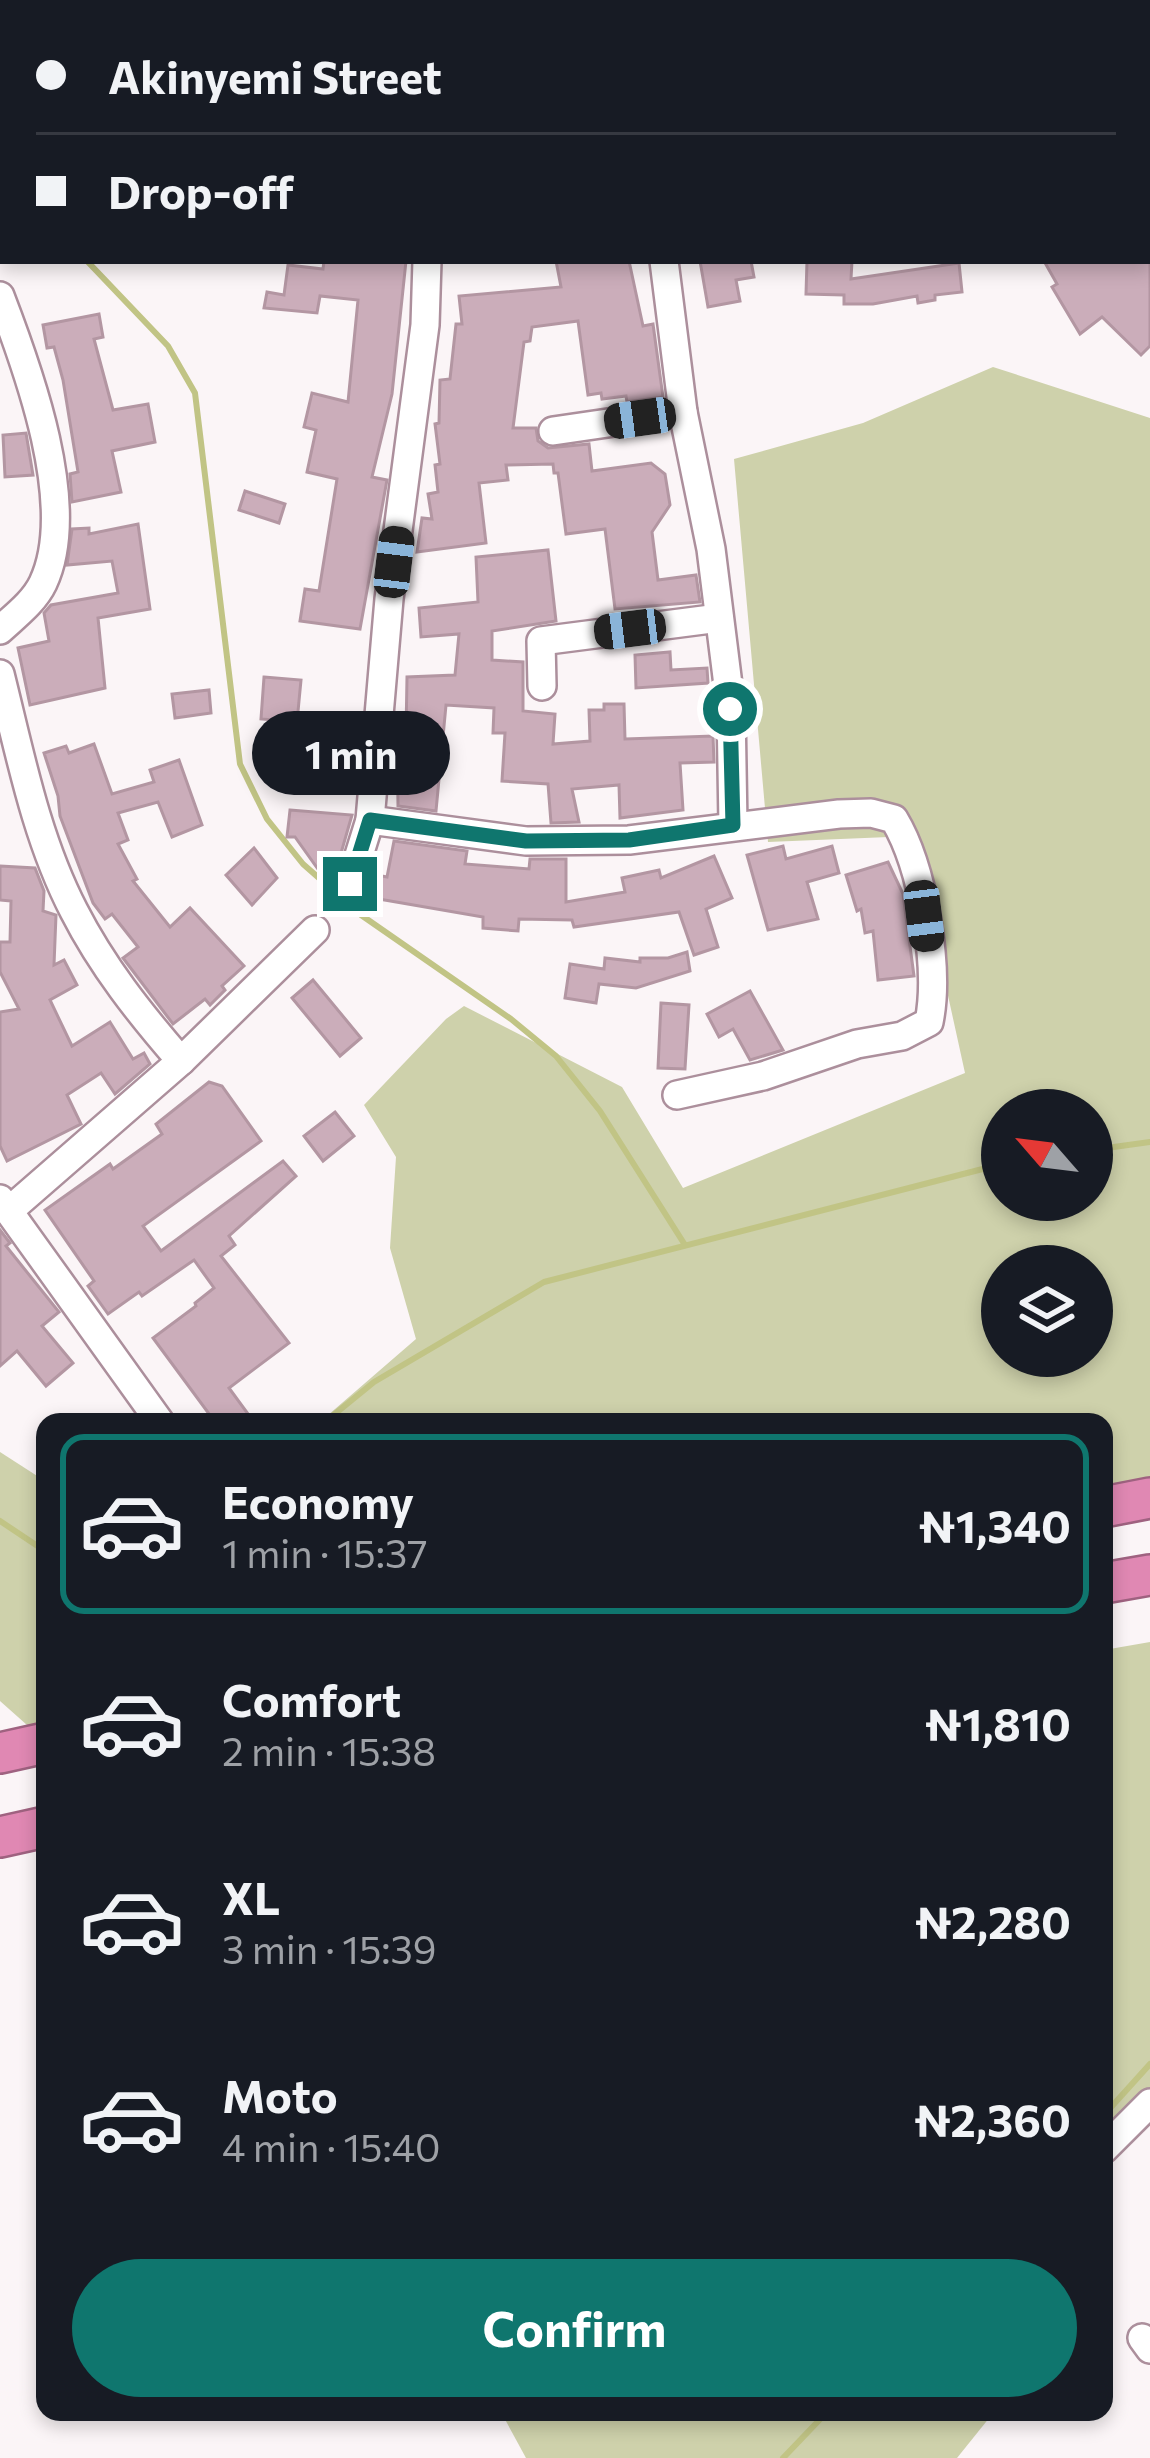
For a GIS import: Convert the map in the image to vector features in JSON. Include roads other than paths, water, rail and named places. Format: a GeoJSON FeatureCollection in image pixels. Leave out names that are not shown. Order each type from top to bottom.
{"type":"FeatureCollection","features":[{"type":"Feature","properties":{"kind":"highway"},"geometry":{"type":"LineString","coordinates":[[1113,1505],[1150,1498]]}},
{"type":"Feature","properties":{"kind":"highway"},"geometry":{"type":"LineString","coordinates":[[1113,1581],[1150,1575]]}},
{"type":"Feature","properties":{"kind":"highway"},"geometry":{"type":"LineString","coordinates":[[0,1753],[36,1745]]}},
{"type":"Feature","properties":{"kind":"highway"},"geometry":{"type":"LineString","coordinates":[[0,1837],[36,1829]]}},
{"type":"Feature","properties":{"kind":"street"},"geometry":{"type":"LineString","coordinates":[[350,884],[370,820],[389,599],[425,325],[427,264]]}},
{"type":"Feature","properties":{"kind":"street"},"geometry":{"type":"LineString","coordinates":[[664,264],[683,412],[711,549],[730,709],[733,825]]}},
{"type":"Feature","properties":{"kind":"street"},"geometry":{"type":"LineString","coordinates":[[0,296],[41,413],[54,521],[52,556],[44,580],[34,598],[0,630]]}},
{"type":"Feature","properties":{"kind":"street"},"geometry":{"type":"LineString","coordinates":[[553,430],[683,412]]}},
{"type":"Feature","properties":{"kind":"street"},"geometry":{"type":"LineString","coordinates":[[542,686],[541,641],[718,618]]}},
{"type":"Feature","properties":{"kind":"street"},"geometry":{"type":"LineString","coordinates":[[0,674],[30,793],[73,909],[107,969],[181,1060]]}},
{"type":"Feature","properties":{"kind":"street"},"geometry":{"type":"LineString","coordinates":[[370,820],[526,841],[629,840],[839,814],[871,813],[894,820],[909,844],[924,916],[934,998],[929,1022],[902,1036],[857,1044],[764,1076],[676,1095]]}},
{"type":"Feature","properties":{"kind":"street"},"geometry":{"type":"LineString","coordinates":[[154,1413],[5,1204],[181,1060],[315,929]]}},
{"type":"Feature","properties":{"kind":"street"},"geometry":{"type":"LineString","coordinates":[[1113,2140],[1150,2103]]}},
{"type":"Feature","properties":{"kind":"waterway"},"geometry":{"type":"LineString","coordinates":[[90,264],[168,346],[195,393],[240,764],[267,819],[303,864],[361,915],[511,1019],[556,1056],[600,1111],[685,1245]]}},
{"type":"Feature","properties":{"kind":"waterway"},"geometry":{"type":"LineString","coordinates":[[1113,1147],[1150,1142]]}},
{"type":"Feature","properties":{"kind":"waterway"},"geometry":{"type":"LineString","coordinates":[[336,1413],[374,1382],[544,1282],[981,1169]]}},
{"type":"Feature","properties":{"kind":"waterway"},"geometry":{"type":"LineString","coordinates":[[0,1521],[36,1545]]}},
{"type":"Feature","properties":{"kind":"waterway"},"geometry":{"type":"LineString","coordinates":[[1113,2105],[1150,2064]]}},
{"type":"Feature","properties":{"kind":"waterway"},"geometry":{"type":"LineString","coordinates":[[783,2458],[818,2421]]}}]}
